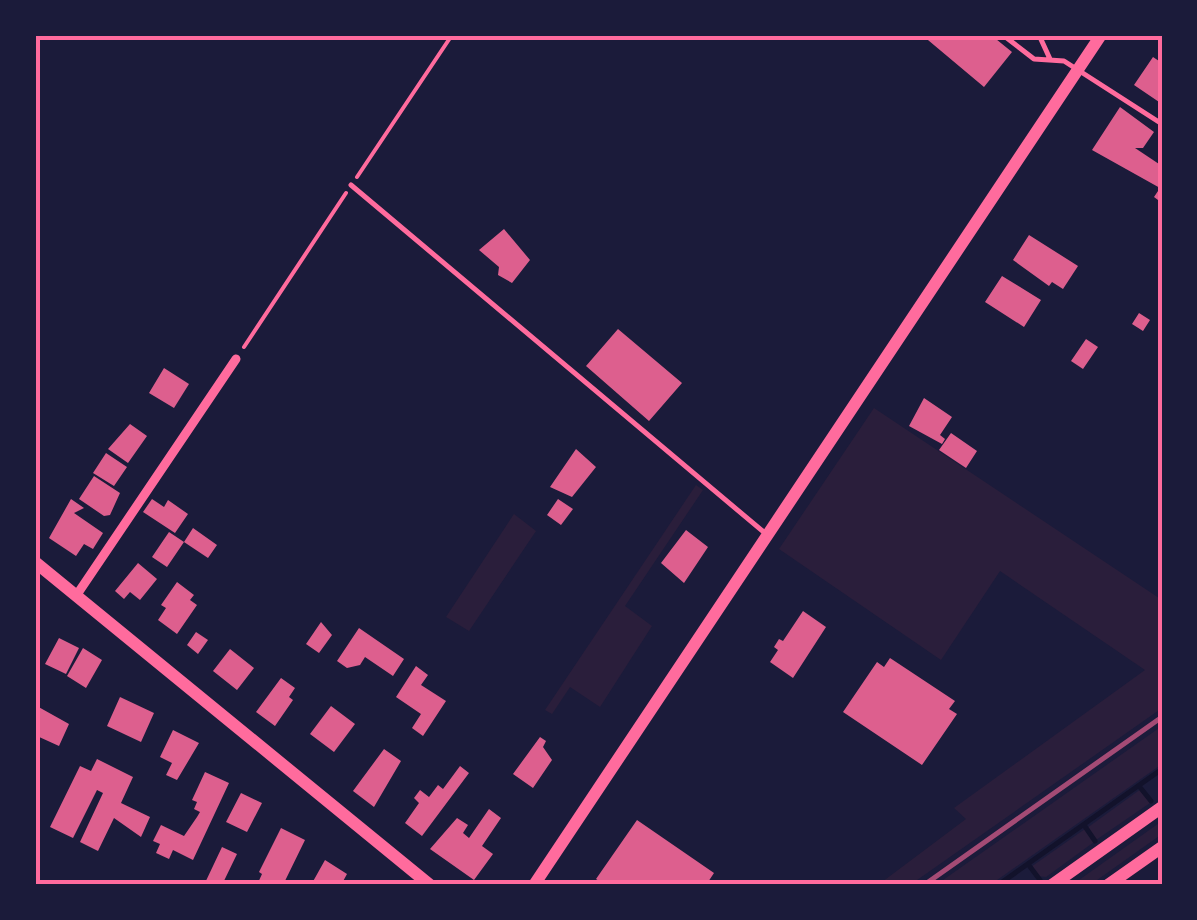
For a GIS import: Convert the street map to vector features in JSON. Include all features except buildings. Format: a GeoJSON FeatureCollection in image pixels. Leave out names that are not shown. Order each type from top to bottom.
{"type":"FeatureCollection","features":[{"type":"Feature","properties":{"kind":"main road"},"geometry":{"type":"LineString","coordinates":[[534,885],[1101,35]]}},
{"type":"Feature","properties":{"kind":"main road"},"geometry":{"type":"LineString","coordinates":[[35,562],[430,885]]}},
{"type":"Feature","properties":{"kind":"main road"},"geometry":{"type":"LineString","coordinates":[[1052,885],[1162,808]]}},
{"type":"Feature","properties":{"kind":"main road"},"geometry":{"type":"LineString","coordinates":[[1108,885],[1162,847]]}},
{"type":"Feature","properties":{"kind":"street"},"geometry":{"type":"LineString","coordinates":[[76,596],[236,359]]}},
{"type":"Feature","properties":{"kind":"lane"},"geometry":{"type":"LineString","coordinates":[[1003,35],[1034,59],[1050,59],[1078,68],[1162,124]]}},
{"type":"Feature","properties":{"kind":"lane"},"geometry":{"type":"LineString","coordinates":[[1039,35],[1050,59]]}},
{"type":"Feature","properties":{"kind":"lane"},"geometry":{"type":"LineString","coordinates":[[352,185],[766,534]]}},
{"type":"Feature","properties":{"kind":"path"},"geometry":{"type":"LineString","coordinates":[[236,359],[452,35]]}},
{"type":"Feature","properties":{"kind":"shaded area"},"geometry":{"type":"Polygon","coordinates":[[[874,408],[1162,600],[1162,708],[910,885],[878,885],[966,819],[954,808],[1145,670],[1000,571],[941,660],[779,549],[874,408]]]}},
{"type":"Feature","properties":{"kind":"shaded area"},"geometry":{"type":"Polygon","coordinates":[[[696,485],[703,490],[625,606],[652,626],[600,707],[570,687],[552,714],[545,710],[696,485]]]}},
{"type":"Feature","properties":{"kind":"shaded area"},"geometry":{"type":"Polygon","coordinates":[[[514,514],[536,531],[469,631],[446,617],[514,514]]]}},
{"type":"Feature","properties":{"kind":"shaded area"},"geometry":{"type":"Polygon","coordinates":[[[1162,726],[1162,764],[990,885],[936,885],[1162,726]]]}},
{"type":"Feature","properties":{"kind":"shaded area"},"geometry":{"type":"Polygon","coordinates":[[[1141,789],[1150,803],[1096,840],[1087,828],[1141,789]]]}},
{"type":"Feature","properties":{"kind":"shaded area"},"geometry":{"type":"Polygon","coordinates":[[[1162,821],[1162,834],[1090,885],[1072,885],[1162,821]]]}},
{"type":"Feature","properties":{"kind":"shaded area"},"geometry":{"type":"Polygon","coordinates":[[[1085,829],[1094,842],[1046,877],[1037,876],[1031,867],[1085,829]]]}},
{"type":"Feature","properties":{"kind":"waterway"},"geometry":{"type":"LineString","coordinates":[[998,885],[1162,769]]}},
{"type":"Feature","properties":{"kind":"waterway"},"geometry":{"type":"LineString","coordinates":[[1139,786],[1151,801]]}},
{"type":"Feature","properties":{"kind":"waterway"},"geometry":{"type":"LineString","coordinates":[[1084,825],[1095,841]]}},
{"type":"Feature","properties":{"kind":"waterway"},"geometry":{"type":"LineString","coordinates":[[1028,864],[1040,880]]}},
{"type":"Feature","properties":{"kind":"railway"},"geometry":{"type":"LineString","coordinates":[[924,885],[1162,717]]}}]}
